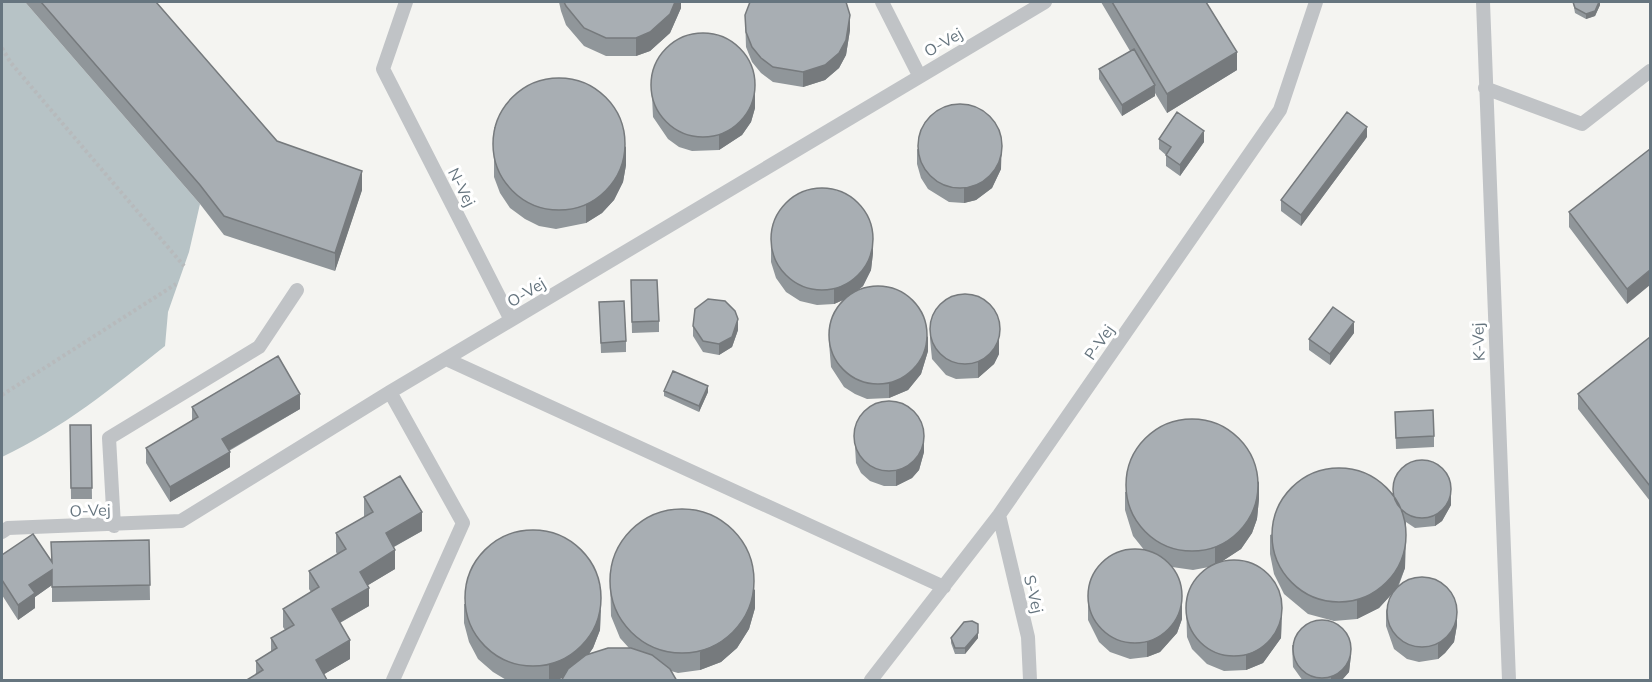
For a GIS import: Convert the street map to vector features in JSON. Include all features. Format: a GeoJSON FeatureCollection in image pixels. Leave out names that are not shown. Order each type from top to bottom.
{"type":"FeatureCollection","features":[{"type":"Feature","properties":{"kind":"lane","name":"N-Vej"},"geometry":{"type":"LineString","coordinates":[[406,2],[383,69],[512,320]]}},
{"type":"Feature","properties":{"kind":"lane"},"geometry":{"type":"LineString","coordinates":[[882,2],[919,75]]}},
{"type":"Feature","properties":{"kind":"lane","name":"O-Vej"},"geometry":{"type":"LineString","coordinates":[[2,532],[8,528],[114,526],[181,521],[390,392],[1045,2]]}},
{"type":"Feature","properties":{"kind":"lane","name":"P-Vej"},"geometry":{"type":"LineString","coordinates":[[871,681],[999,515],[1280,110],[1316,2]]}},
{"type":"Feature","properties":{"kind":"lane","name":"K-Vej"},"geometry":{"type":"LineString","coordinates":[[1483,2],[1509,681]]}},
{"type":"Feature","properties":{"kind":"lane"},"geometry":{"type":"LineString","coordinates":[[1485,88],[1582,124],[1650,71]]}},
{"type":"Feature","properties":{"kind":"lane"},"geometry":{"type":"LineString","coordinates":[[114,526],[109,438],[259,347],[297,290]]}},
{"type":"Feature","properties":{"kind":"lane"},"geometry":{"type":"LineString","coordinates":[[446,359],[944,587]]}},
{"type":"Feature","properties":{"kind":"lane"},"geometry":{"type":"LineString","coordinates":[[390,392],[463,523],[393,681]]}},
{"type":"Feature","properties":{"kind":"lane","name":"S-Vej"},"geometry":{"type":"LineString","coordinates":[[999,515],[1028,637],[1030,681]]}},
{"type":"Feature","properties":{"kind":"path"},"geometry":{"type":"LineString","coordinates":[[2,48],[11,63],[184,266]]}},
{"type":"Feature","properties":{"kind":"path"},"geometry":{"type":"LineString","coordinates":[[2,395],[176,284]]}},
{"type":"Feature","properties":{"kind":"shaded area"},"geometry":{"type":"Polygon","coordinates":[[[2,2],[25,2],[200,204],[189,252],[168,312],[165,346],[66,420],[2,457],[2,2]]]}},
{"type":"Feature","properties":{"kind":"building"},"geometry":{"type":"Polygon","coordinates":[[[41,2],[156,2],[277,141],[362,171],[335,253],[224,216],[200,185],[41,2]]]}},
{"type":"Feature","properties":{"kind":"building"},"geometry":{"type":"Polygon","coordinates":[[[564,2],[675,2],[670,14],[650,32],[636,38],[606,38],[584,28],[564,2]]]}},
{"type":"Feature","properties":{"kind":"building"},"geometry":{"type":"Polygon","coordinates":[[[750,2],[846,2],[850,15],[846,40],[839,53],[825,65],[803,72],[773,67],[752,47],[746,32],[745,15],[750,2]]]}},
{"type":"Feature","properties":{"kind":"building"},"geometry":{"type":"Polygon","coordinates":[[[1112,2],[1206,2],[1237,52],[1167,94],[1112,2]]]}},
{"type":"Feature","properties":{"kind":"building"},"geometry":{"type":"Polygon","coordinates":[[[1573,2],[1599,2],[1595,11],[1586,14],[1575,8],[1573,2]]]}},
{"type":"Feature","properties":{"kind":"building"},"geometry":{"type":"Polygon","coordinates":[[[703,33],[723,37],[740,48],[751,65],[755,85],[751,105],[740,122],[723,133],[703,137],[683,133],[666,122],[655,105],[651,85],[655,65],[666,48],[683,37],[703,33]]]}},
{"type":"Feature","properties":{"kind":"building"},"geometry":{"type":"Polygon","coordinates":[[[1134,49],[1155,85],[1122,105],[1099,69],[1134,49]]]}},
{"type":"Feature","properties":{"kind":"building"},"geometry":{"type":"Polygon","coordinates":[[[559,78],[584,83],[606,97],[620,119],[625,144],[620,169],[606,191],[584,205],[559,210],[534,205],[512,191],[498,169],[493,144],[498,119],[512,97],[534,83],[559,78]]]}},
{"type":"Feature","properties":{"kind":"building"},"geometry":{"type":"Polygon","coordinates":[[[960,104],[976,107],[990,116],[999,130],[1002,146],[999,162],[990,176],[976,185],[960,188],[944,185],[930,176],[921,162],[918,146],[921,130],[930,116],[944,107],[960,104]]]}},
{"type":"Feature","properties":{"kind":"building"},"geometry":{"type":"Polygon","coordinates":[[[1177,112],[1204,131],[1180,165],[1166,155],[1171,147],[1159,139],[1177,112]]]}},
{"type":"Feature","properties":{"kind":"building"},"geometry":{"type":"Polygon","coordinates":[[[1347,112],[1367,127],[1301,215],[1281,200],[1347,112]]]}},
{"type":"Feature","properties":{"kind":"building"},"geometry":{"type":"Polygon","coordinates":[[[1650,149],[1650,270],[1627,289],[1569,212],[1650,149]]]}},
{"type":"Feature","properties":{"kind":"building"},"geometry":{"type":"Polygon","coordinates":[[[822,188],[841,192],[858,203],[869,220],[873,239],[869,258],[858,275],[841,286],[822,290],[803,286],[786,275],[775,258],[771,239],[775,220],[786,203],[803,192],[822,188]]]}},
{"type":"Feature","properties":{"kind":"building"},"geometry":{"type":"Polygon","coordinates":[[[631,280],[657,280],[659,321],[632,322],[631,280]]]}},
{"type":"Feature","properties":{"kind":"building"},"geometry":{"type":"Polygon","coordinates":[[[878,286],[897,290],[913,300],[923,316],[927,335],[923,354],[913,370],[897,380],[878,384],[859,380],[843,370],[833,354],[829,335],[833,316],[843,300],[859,290],[878,286]]]}},
{"type":"Feature","properties":{"kind":"building"},"geometry":{"type":"Polygon","coordinates":[[[965,294],[984,300],[994,310],[1000,329],[994,348],[984,358],[965,364],[946,358],[936,348],[930,329],[936,310],[946,300],[965,294]]]}},
{"type":"Feature","properties":{"kind":"building"},"geometry":{"type":"Polygon","coordinates":[[[708,299],[725,301],[735,311],[738,319],[732,337],[719,344],[703,341],[693,326],[695,309],[708,299]]]}},
{"type":"Feature","properties":{"kind":"building"},"geometry":{"type":"Polygon","coordinates":[[[624,301],[626,341],[601,343],[599,302],[624,301]]]}},
{"type":"Feature","properties":{"kind":"building"},"geometry":{"type":"Polygon","coordinates":[[[1333,307],[1354,322],[1330,354],[1309,339],[1333,307]]]}},
{"type":"Feature","properties":{"kind":"building"},"geometry":{"type":"Polygon","coordinates":[[[1650,337],[1650,486],[1578,394],[1650,337]]]}},
{"type":"Feature","properties":{"kind":"building"},"geometry":{"type":"Polygon","coordinates":[[[278,356],[300,394],[222,439],[230,452],[170,487],[146,448],[198,417],[192,407],[278,356]]]}},
{"type":"Feature","properties":{"kind":"building"},"geometry":{"type":"Polygon","coordinates":[[[673,371],[708,386],[699,406],[664,391],[673,371]]]}},
{"type":"Feature","properties":{"kind":"building"},"geometry":{"type":"Polygon","coordinates":[[[889,401],[908,407],[918,417],[924,436],[918,455],[908,465],[889,471],[870,465],[860,455],[854,436],[860,417],[870,407],[889,401]]]}},
{"type":"Feature","properties":{"kind":"building"},"geometry":{"type":"Polygon","coordinates":[[[1433,410],[1434,436],[1396,438],[1395,412],[1433,410]]]}},
{"type":"Feature","properties":{"kind":"building"},"geometry":{"type":"Polygon","coordinates":[[[1192,419],[1217,424],[1239,438],[1253,460],[1258,485],[1253,510],[1239,532],[1217,546],[1192,551],[1167,546],[1145,532],[1131,510],[1126,485],[1131,460],[1145,438],[1167,424],[1192,419]]]}},
{"type":"Feature","properties":{"kind":"building"},"geometry":{"type":"Polygon","coordinates":[[[70,425],[91,425],[92,488],[71,488],[70,425]]]}},
{"type":"Feature","properties":{"kind":"building"},"geometry":{"type":"Polygon","coordinates":[[[1422,460],[1433,462],[1446,473],[1451,489],[1449,500],[1438,513],[1422,518],[1411,516],[1398,505],[1393,489],[1395,478],[1406,465],[1422,460]]]}},
{"type":"Feature","properties":{"kind":"building"},"geometry":{"type":"Polygon","coordinates":[[[1339,468],[1365,473],[1387,487],[1401,509],[1406,535],[1401,561],[1387,583],[1365,597],[1339,602],[1313,597],[1291,583],[1277,561],[1272,535],[1277,509],[1291,487],[1313,473],[1339,468]]]}},
{"type":"Feature","properties":{"kind":"building"},"geometry":{"type":"Polygon","coordinates":[[[400,476],[422,512],[386,533],[395,550],[360,572],[369,588],[332,609],[350,640],[316,660],[327,680],[245,681],[263,670],[256,661],[277,648],[271,638],[294,625],[283,609],[319,587],[309,571],[346,549],[336,533],[373,512],[364,497],[400,476]]]}},
{"type":"Feature","properties":{"kind":"building"},"geometry":{"type":"Polygon","coordinates":[[[682,509],[710,514],[733,530],[749,553],[754,581],[749,609],[733,632],[710,648],[682,653],[654,648],[631,632],[615,609],[610,581],[615,553],[631,530],[654,514],[682,509]]]}},
{"type":"Feature","properties":{"kind":"building"},"geometry":{"type":"Polygon","coordinates":[[[533,530],[559,535],[581,550],[596,572],[601,598],[596,624],[581,646],[559,661],[533,666],[507,661],[485,646],[470,624],[465,598],[470,572],[485,550],[507,535],[533,530]]]}},
{"type":"Feature","properties":{"kind":"building"},"geometry":{"type":"Polygon","coordinates":[[[33,534],[52,562],[51,542],[149,540],[150,585],[52,587],[52,570],[29,585],[35,593],[18,605],[2,580],[2,555],[33,534]]]}},
{"type":"Feature","properties":{"kind":"building"},"geometry":{"type":"Polygon","coordinates":[[[1135,549],[1153,553],[1168,563],[1178,578],[1182,596],[1178,614],[1168,629],[1153,639],[1135,643],[1117,639],[1102,629],[1092,614],[1088,596],[1092,578],[1102,563],[1117,553],[1135,549]]]}},
{"type":"Feature","properties":{"kind":"building"},"geometry":{"type":"Polygon","coordinates":[[[1234,560],[1252,564],[1268,574],[1278,590],[1282,608],[1278,626],[1268,642],[1252,652],[1234,656],[1216,652],[1200,642],[1190,626],[1186,608],[1190,590],[1200,574],[1216,564],[1234,560]]]}},
{"type":"Feature","properties":{"kind":"building"},"geometry":{"type":"Polygon","coordinates":[[[1422,577],[1435,580],[1447,587],[1454,599],[1457,612],[1454,625],[1447,637],[1435,644],[1422,647],[1409,644],[1397,637],[1390,625],[1387,612],[1390,599],[1397,587],[1409,580],[1422,577]]]}},
{"type":"Feature","properties":{"kind":"building"},"geometry":{"type":"Polygon","coordinates":[[[1322,620],[1338,625],[1346,633],[1351,649],[1346,665],[1338,673],[1322,678],[1306,673],[1298,665],[1293,649],[1298,633],[1306,625],[1322,620]]]}},
{"type":"Feature","properties":{"kind":"building"},"geometry":{"type":"Polygon","coordinates":[[[972,621],[978,624],[978,633],[965,648],[955,648],[951,638],[964,622],[972,621]]]}},
{"type":"Feature","properties":{"kind":"building"},"geometry":{"type":"Polygon","coordinates":[[[608,648],[631,648],[652,655],[670,669],[677,681],[561,681],[568,669],[586,655],[608,648]]]}}]}
